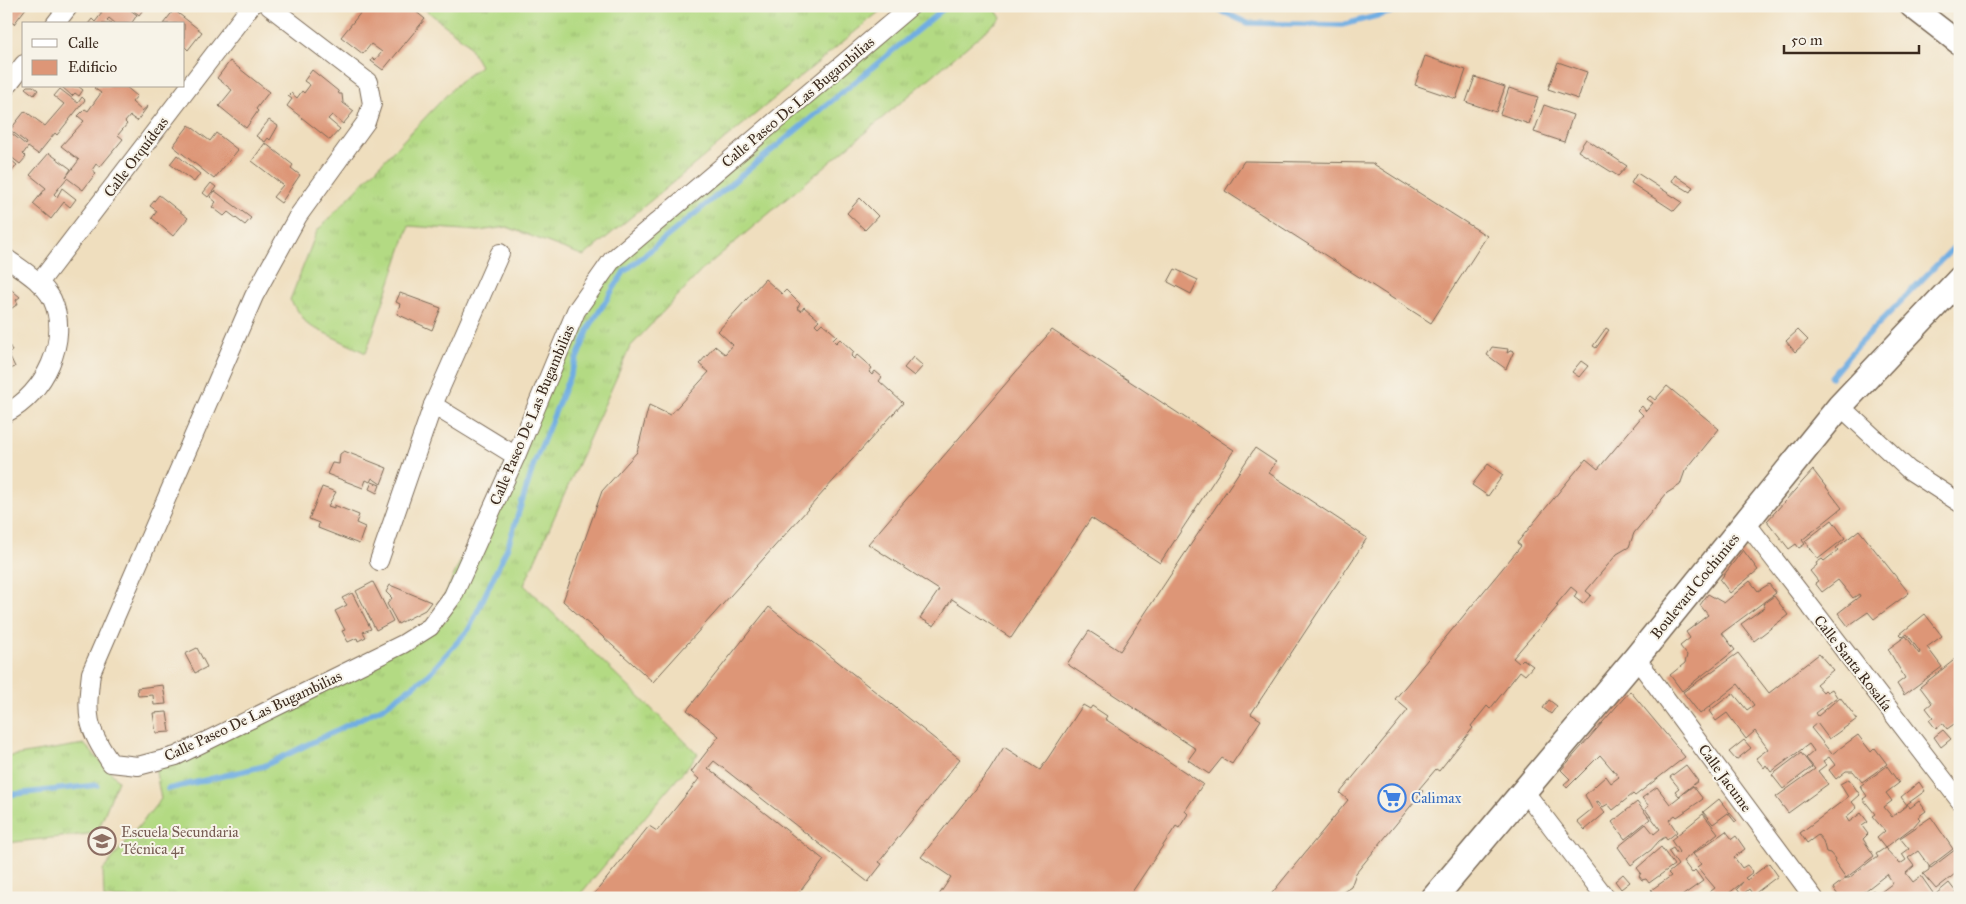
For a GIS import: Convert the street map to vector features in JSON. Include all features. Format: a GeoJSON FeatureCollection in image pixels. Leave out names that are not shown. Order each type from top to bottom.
{"type":"FeatureCollection","features":[{"type":"Feature","properties":{"kind":"main road","name":"Boulevard Cochimies"},"geometry":{"type":"LineString","coordinates":[[1434,898],[1636,658],[1840,406],[1960,278]]}},
{"type":"Feature","properties":{"kind":"street"},"geometry":{"type":"LineString","coordinates":[[57,22],[69,6]]}},
{"type":"Feature","properties":{"kind":"street","name":"Calle Orquídeas"},"geometry":{"type":"LineString","coordinates":[[39,283],[251,6]]}},
{"type":"Feature","properties":{"kind":"street","name":"Calle Paseo De Las Bugambilias"},"geometry":{"type":"LineString","coordinates":[[269,6],[368,82],[372,104],[366,122],[298,216],[254,296],[91,673],[86,709],[94,740],[111,763],[138,766],[176,756],[403,644],[430,627],[453,596],[516,456],[576,311],[612,260],[911,6]]}},
{"type":"Feature","properties":{"kind":"street"},"geometry":{"type":"LineString","coordinates":[[1911,6],[1960,44]]}},
{"type":"Feature","properties":{"kind":"street"},"geometry":{"type":"LineString","coordinates":[[6,87],[22,67]]}},
{"type":"Feature","properties":{"kind":"street"},"geometry":{"type":"LineString","coordinates":[[379,561],[433,405],[500,253]]}},
{"type":"Feature","properties":{"kind":"street"},"geometry":{"type":"LineString","coordinates":[[6,258],[39,283],[51,298],[58,324],[55,354],[42,381],[20,406],[6,413]]}},
{"type":"Feature","properties":{"kind":"street"},"geometry":{"type":"LineString","coordinates":[[433,405],[516,456]]}},
{"type":"Feature","properties":{"kind":"street"},"geometry":{"type":"LineString","coordinates":[[1840,406],[1909,470],[1960,503]]}},
{"type":"Feature","properties":{"kind":"street","name":"Calle Santa Rosalía"},"geometry":{"type":"LineString","coordinates":[[1746,524],[1960,802]]}},
{"type":"Feature","properties":{"kind":"street","name":"Calle Jacume"},"geometry":{"type":"LineString","coordinates":[[1636,658],[1814,898]]}},
{"type":"Feature","properties":{"kind":"street"},"geometry":{"type":"LineString","coordinates":[[1525,792],[1606,898]]}},
{"type":"Feature","properties":{"kind":"green space"},"geometry":{"type":"Polygon","coordinates":[[[421,6],[886,6],[584,256],[507,227],[478,231],[409,226],[366,353],[308,325],[290,300],[317,231],[458,83],[480,66],[467,43],[421,6]]]}},
{"type":"Feature","properties":{"kind":"green space"},"geometry":{"type":"Polygon","coordinates":[[[911,6],[993,6],[1001,18],[703,269],[630,347],[524,585],[698,754],[577,898],[104,898],[103,870],[161,799],[154,762],[430,627],[576,311],[612,260],[911,6]]]}},
{"type":"Feature","properties":{"kind":"green space"},"geometry":{"type":"Polygon","coordinates":[[[84,744],[118,780],[97,833],[6,843],[6,757],[84,744]]]}},
{"type":"Feature","properties":{"kind":"building"},"geometry":{"type":"Polygon","coordinates":[[[6,6],[23,6],[26,8],[14,24],[6,18],[6,6]]]}},
{"type":"Feature","properties":{"kind":"building"},"geometry":{"type":"Polygon","coordinates":[[[100,6],[125,6],[137,15],[132,22],[114,22],[109,18],[107,20],[110,22],[95,22],[102,13],[98,10],[100,6]]]}},
{"type":"Feature","properties":{"kind":"building"},"geometry":{"type":"Polygon","coordinates":[[[128,6],[146,6],[139,15],[128,6]]]}},
{"type":"Feature","properties":{"kind":"building"},"geometry":{"type":"Polygon","coordinates":[[[366,6],[377,6],[383,10],[386,6],[409,6],[425,19],[383,70],[371,61],[373,58],[375,60],[382,52],[371,44],[363,54],[341,37],[366,6]]]}},
{"type":"Feature","properties":{"kind":"building"},"geometry":{"type":"Polygon","coordinates":[[[174,10],[202,32],[188,50],[185,47],[185,22],[165,22],[174,10]]]}},
{"type":"Feature","properties":{"kind":"building"},"geometry":{"type":"Polygon","coordinates":[[[1425,56],[1466,70],[1456,99],[1415,85],[1425,56]]]}},
{"type":"Feature","properties":{"kind":"building"},"geometry":{"type":"Polygon","coordinates":[[[230,61],[269,92],[256,109],[258,111],[246,128],[219,106],[232,90],[217,78],[230,61]]]}},
{"type":"Feature","properties":{"kind":"building"},"geometry":{"type":"Polygon","coordinates":[[[1558,62],[1587,72],[1578,99],[1548,89],[1558,62]]]}},
{"type":"Feature","properties":{"kind":"building"},"geometry":{"type":"Polygon","coordinates":[[[312,70],[338,91],[339,94],[342,94],[343,103],[354,111],[343,124],[332,115],[328,119],[340,129],[330,140],[287,106],[292,99],[288,96],[291,93],[297,98],[310,85],[304,81],[312,70]]]}},
{"type":"Feature","properties":{"kind":"building"},"geometry":{"type":"Polygon","coordinates":[[[1475,77],[1505,87],[1496,112],[1466,102],[1475,77]]]}},
{"type":"Feature","properties":{"kind":"building"},"geometry":{"type":"Polygon","coordinates":[[[25,88],[36,88],[38,90],[34,95],[25,88]]]}},
{"type":"Feature","properties":{"kind":"building"},"geometry":{"type":"Polygon","coordinates":[[[63,88],[80,88],[83,90],[79,96],[75,93],[72,96],[63,88]]]}},
{"type":"Feature","properties":{"kind":"building"},"geometry":{"type":"Polygon","coordinates":[[[94,88],[127,88],[137,96],[132,102],[142,111],[148,106],[137,121],[130,116],[125,122],[127,124],[118,135],[123,139],[100,167],[96,164],[92,170],[96,173],[83,190],[67,178],[54,194],[57,197],[62,188],[76,199],[70,207],[64,202],[51,219],[33,204],[46,188],[30,175],[49,153],[71,169],[66,177],[79,160],[61,146],[84,121],[78,116],[85,109],[88,111],[101,93],[94,88]]]}},
{"type":"Feature","properties":{"kind":"building"},"geometry":{"type":"Polygon","coordinates":[[[1509,88],[1538,97],[1529,124],[1500,114],[1509,88]]]}},
{"type":"Feature","properties":{"kind":"building"},"geometry":{"type":"Polygon","coordinates":[[[60,89],[78,103],[82,97],[85,100],[57,135],[55,133],[38,154],[28,147],[23,154],[26,157],[20,164],[6,153],[6,129],[26,145],[27,143],[10,130],[25,111],[45,126],[64,104],[54,96],[60,89]]]}},
{"type":"Feature","properties":{"kind":"building"},"geometry":{"type":"Polygon","coordinates":[[[1544,105],[1573,115],[1564,142],[1534,132],[1544,105]]]}},
{"type":"Feature","properties":{"kind":"building"},"geometry":{"type":"Polygon","coordinates":[[[269,120],[278,126],[270,140],[268,138],[265,142],[256,136],[269,120]]]}},
{"type":"Feature","properties":{"kind":"building"},"geometry":{"type":"Polygon","coordinates":[[[189,125],[210,141],[216,133],[238,150],[214,179],[173,146],[189,125]]]}},
{"type":"Feature","properties":{"kind":"building"},"geometry":{"type":"Polygon","coordinates":[[[1586,139],[1627,166],[1618,176],[1578,151],[1586,139]]]}},
{"type":"Feature","properties":{"kind":"building"},"geometry":{"type":"Polygon","coordinates":[[[265,143],[293,165],[291,168],[300,175],[281,203],[273,197],[283,185],[252,161],[265,143]]]}},
{"type":"Feature","properties":{"kind":"building"},"geometry":{"type":"Polygon","coordinates":[[[177,155],[200,174],[194,182],[170,164],[177,155]]]}},
{"type":"Feature","properties":{"kind":"building"},"geometry":{"type":"Polygon","coordinates":[[[6,156],[17,165],[6,179],[6,156]]]}},
{"type":"Feature","properties":{"kind":"building"},"geometry":{"type":"Polygon","coordinates":[[[1244,161],[1372,163],[1487,236],[1431,323],[1225,191],[1244,161]]]}},
{"type":"Feature","properties":{"kind":"building"},"geometry":{"type":"Polygon","coordinates":[[[1637,173],[1682,202],[1674,211],[1631,183],[1637,173]]]}},
{"type":"Feature","properties":{"kind":"building"},"geometry":{"type":"Polygon","coordinates":[[[1675,175],[1693,187],[1690,192],[1672,181],[1675,175]]]}},
{"type":"Feature","properties":{"kind":"building"},"geometry":{"type":"Polygon","coordinates":[[[211,183],[216,187],[208,197],[203,193],[211,183]]]}},
{"type":"Feature","properties":{"kind":"building"},"geometry":{"type":"Polygon","coordinates":[[[215,191],[251,218],[245,225],[228,212],[224,216],[212,207],[216,202],[210,197],[215,191]]]}},
{"type":"Feature","properties":{"kind":"building"},"geometry":{"type":"Polygon","coordinates":[[[159,195],[188,218],[173,236],[152,218],[157,211],[150,206],[159,195]]]}},
{"type":"Feature","properties":{"kind":"building"},"geometry":{"type":"Polygon","coordinates":[[[860,198],[878,216],[865,230],[847,213],[860,198]]]}},
{"type":"Feature","properties":{"kind":"building"},"geometry":{"type":"Polygon","coordinates":[[[1175,269],[1198,280],[1191,294],[1168,282],[1175,269]]]}},
{"type":"Feature","properties":{"kind":"building"},"geometry":{"type":"Polygon","coordinates":[[[765,279],[782,294],[786,290],[800,304],[797,308],[801,311],[804,307],[819,320],[815,324],[818,327],[822,323],[837,336],[833,340],[836,343],[840,339],[854,352],[851,356],[854,359],[857,355],[872,368],[869,372],[872,375],[875,371],[882,377],[879,381],[903,403],[653,682],[563,601],[602,491],[637,452],[649,405],[670,415],[709,372],[699,364],[715,346],[725,354],[733,345],[718,331],[765,279]]]}},
{"type":"Feature","properties":{"kind":"building"},"geometry":{"type":"Polygon","coordinates":[[[8,287],[20,297],[16,300],[18,304],[6,312],[6,288],[8,287]]]}},
{"type":"Feature","properties":{"kind":"building"},"geometry":{"type":"Polygon","coordinates":[[[400,293],[441,308],[432,330],[397,314],[400,304],[396,302],[400,293]]]}},
{"type":"Feature","properties":{"kind":"building"},"geometry":{"type":"Polygon","coordinates":[[[1606,328],[1609,330],[1596,348],[1593,346],[1606,328]]]}},
{"type":"Feature","properties":{"kind":"building"},"geometry":{"type":"Polygon","coordinates":[[[1052,330],[1234,450],[1160,563],[1091,518],[1011,638],[952,599],[934,626],[920,618],[939,590],[868,544],[1052,330]]]}},
{"type":"Feature","properties":{"kind":"building"},"geometry":{"type":"Polygon","coordinates":[[[1798,330],[1808,340],[1795,352],[1786,341],[1798,330]]]}},
{"type":"Feature","properties":{"kind":"building"},"geometry":{"type":"Polygon","coordinates":[[[6,338],[12,351],[8,352],[15,367],[6,371],[6,338]]]}},
{"type":"Feature","properties":{"kind":"building"},"geometry":{"type":"Polygon","coordinates":[[[1492,347],[1508,349],[1507,353],[1512,350],[1514,351],[1506,369],[1487,355],[1492,347]]]}},
{"type":"Feature","properties":{"kind":"building"},"geometry":{"type":"Polygon","coordinates":[[[913,357],[923,366],[914,376],[904,368],[913,357]]]}},
{"type":"Feature","properties":{"kind":"building"},"geometry":{"type":"Polygon","coordinates":[[[1581,361],[1588,366],[1579,377],[1572,372],[1581,361]]]}},
{"type":"Feature","properties":{"kind":"building"},"geometry":{"type":"Polygon","coordinates":[[[1667,386],[1719,429],[1685,471],[1680,485],[1667,493],[1634,533],[1629,547],[1617,554],[1586,591],[1591,595],[1583,604],[1574,597],[1577,592],[1571,587],[1556,605],[1558,606],[1513,658],[1519,663],[1523,659],[1533,666],[1525,675],[1520,671],[1490,709],[1487,706],[1471,726],[1473,728],[1439,771],[1436,769],[1419,789],[1423,791],[1356,873],[1351,887],[1334,898],[1268,898],[1348,800],[1340,793],[1408,710],[1395,699],[1521,546],[1517,543],[1586,459],[1598,469],[1643,415],[1638,410],[1642,406],[1646,411],[1653,403],[1647,399],[1650,396],[1655,400],[1667,386]]]}},
{"type":"Feature","properties":{"kind":"building"},"geometry":{"type":"Polygon","coordinates":[[[1255,448],[1276,462],[1269,473],[1367,538],[1251,714],[1261,720],[1232,764],[1222,758],[1209,774],[1188,760],[1196,749],[1067,664],[1089,631],[1120,651],[1255,448]]]}},
{"type":"Feature","properties":{"kind":"building"},"geometry":{"type":"Polygon","coordinates":[[[344,451],[387,468],[381,484],[372,478],[370,482],[366,480],[363,488],[327,474],[332,463],[339,464],[340,454],[344,451]]]}},
{"type":"Feature","properties":{"kind":"building"},"geometry":{"type":"Polygon","coordinates":[[[1488,464],[1503,475],[1488,496],[1472,485],[1488,464]]]}},
{"type":"Feature","properties":{"kind":"building"},"geometry":{"type":"Polygon","coordinates":[[[1813,470],[1842,508],[1802,540],[1805,544],[1799,548],[1796,544],[1789,549],[1767,521],[1813,470]]]}},
{"type":"Feature","properties":{"kind":"building"},"geometry":{"type":"Polygon","coordinates":[[[372,482],[380,485],[377,493],[369,489],[372,482]]]}},
{"type":"Feature","properties":{"kind":"building"},"geometry":{"type":"Polygon","coordinates":[[[322,487],[336,492],[328,506],[334,508],[334,505],[359,515],[356,523],[365,527],[359,544],[318,528],[319,523],[309,519],[322,487]]]}},
{"type":"Feature","properties":{"kind":"building"},"geometry":{"type":"Polygon","coordinates":[[[1832,520],[1845,538],[1818,559],[1805,541],[1832,520]]]}},
{"type":"Feature","properties":{"kind":"building"},"geometry":{"type":"Polygon","coordinates":[[[1859,530],[1909,593],[1874,619],[1868,612],[1848,626],[1838,613],[1860,596],[1859,594],[1853,598],[1838,580],[1822,592],[1815,583],[1818,581],[1810,571],[1817,565],[1816,563],[1822,559],[1824,561],[1838,550],[1836,548],[1859,530]]]}},
{"type":"Feature","properties":{"kind":"building"},"geometry":{"type":"Polygon","coordinates":[[[1743,550],[1758,570],[1730,593],[1720,580],[1743,550]]]}},
{"type":"Feature","properties":{"kind":"building"},"geometry":{"type":"Polygon","coordinates":[[[1750,581],[1758,591],[1769,584],[1776,593],[1722,633],[1735,650],[1682,691],[1670,675],[1685,663],[1687,655],[1680,646],[1690,638],[1686,632],[1708,615],[1700,605],[1708,594],[1724,603],[1750,581]]]}},
{"type":"Feature","properties":{"kind":"building"},"geometry":{"type":"Polygon","coordinates":[[[373,582],[393,621],[376,630],[356,591],[373,582]]]}},
{"type":"Feature","properties":{"kind":"building"},"geometry":{"type":"Polygon","coordinates":[[[390,585],[431,602],[425,610],[398,624],[387,604],[392,598],[386,592],[390,585]]]}},
{"type":"Feature","properties":{"kind":"building"},"geometry":{"type":"Polygon","coordinates":[[[352,593],[371,629],[363,632],[366,637],[358,641],[357,638],[348,642],[342,631],[345,630],[335,611],[347,605],[342,598],[352,593]]]}},
{"type":"Feature","properties":{"kind":"building"},"geometry":{"type":"Polygon","coordinates":[[[1774,596],[1788,615],[1754,641],[1741,624],[1765,607],[1763,604],[1774,596]]]}},
{"type":"Feature","properties":{"kind":"building"},"geometry":{"type":"Polygon","coordinates":[[[769,607],[960,759],[879,862],[882,864],[868,882],[714,761],[708,768],[824,860],[795,898],[591,898],[649,826],[657,831],[699,779],[691,772],[719,736],[687,710],[769,607]]]}},
{"type":"Feature","properties":{"kind":"building"},"geometry":{"type":"Polygon","coordinates":[[[1925,614],[1942,636],[1927,647],[1942,667],[1904,695],[1897,684],[1905,678],[1888,649],[1906,636],[1919,654],[1920,652],[1907,634],[1903,637],[1900,634],[1925,614]]]}},
{"type":"Feature","properties":{"kind":"building"},"geometry":{"type":"Polygon","coordinates":[[[197,648],[207,667],[195,673],[185,654],[197,648]]]}},
{"type":"Feature","properties":{"kind":"building"},"geometry":{"type":"Polygon","coordinates":[[[1738,653],[1769,693],[1819,654],[1833,670],[1816,684],[1823,692],[1832,689],[1837,697],[1816,713],[1818,716],[1840,697],[1857,719],[1829,739],[1817,723],[1811,728],[1832,754],[1858,735],[1871,752],[1875,748],[1887,764],[1862,782],[1853,771],[1846,771],[1836,779],[1829,770],[1835,765],[1829,757],[1823,761],[1826,765],[1818,771],[1828,784],[1788,813],[1776,797],[1815,769],[1806,758],[1814,751],[1809,744],[1771,772],[1766,765],[1764,768],[1756,758],[1768,749],[1755,731],[1746,739],[1727,713],[1716,721],[1709,711],[1733,693],[1747,710],[1754,705],[1738,684],[1700,714],[1683,692],[1738,653]]]}},
{"type":"Feature","properties":{"kind":"building"},"geometry":{"type":"Polygon","coordinates":[[[1958,657],[1960,660],[1960,720],[1947,729],[1943,723],[1936,729],[1929,720],[1933,717],[1926,708],[1932,703],[1920,687],[1958,657]]]}},
{"type":"Feature","properties":{"kind":"building"},"geometry":{"type":"Polygon","coordinates":[[[163,685],[166,704],[154,705],[153,695],[138,696],[137,688],[163,685]]]}},
{"type":"Feature","properties":{"kind":"building"},"geometry":{"type":"Polygon","coordinates":[[[1630,691],[1685,757],[1635,796],[1633,794],[1613,810],[1608,804],[1603,807],[1598,801],[1596,802],[1605,813],[1585,830],[1577,821],[1592,809],[1585,795],[1606,776],[1611,783],[1619,777],[1600,755],[1567,788],[1564,784],[1570,779],[1561,770],[1630,691]]]}},
{"type":"Feature","properties":{"kind":"building"},"geometry":{"type":"Polygon","coordinates":[[[1549,700],[1557,706],[1551,714],[1543,708],[1549,700]]]}},
{"type":"Feature","properties":{"kind":"building"},"geometry":{"type":"Polygon","coordinates":[[[1083,705],[1090,709],[1092,706],[1107,716],[1105,719],[1203,784],[1185,811],[1188,814],[1179,828],[1176,826],[1128,898],[937,898],[951,877],[921,857],[989,771],[1004,747],[1040,770],[1083,705]]]}},
{"type":"Feature","properties":{"kind":"building"},"geometry":{"type":"Polygon","coordinates":[[[167,712],[170,732],[156,733],[153,713],[167,712]]]}},
{"type":"Feature","properties":{"kind":"building"},"geometry":{"type":"Polygon","coordinates":[[[1943,730],[1951,739],[1941,747],[1934,737],[1943,730]]]}},
{"type":"Feature","properties":{"kind":"building"},"geometry":{"type":"Polygon","coordinates":[[[1744,740],[1751,748],[1736,760],[1729,752],[1744,740]]]}},
{"type":"Feature","properties":{"kind":"building"},"geometry":{"type":"Polygon","coordinates":[[[1801,753],[1812,767],[1783,789],[1772,775],[1801,753]]]}},
{"type":"Feature","properties":{"kind":"building"},"geometry":{"type":"Polygon","coordinates":[[[1686,765],[1698,781],[1679,796],[1675,791],[1679,788],[1670,777],[1686,765]]]}},
{"type":"Feature","properties":{"kind":"building"},"geometry":{"type":"Polygon","coordinates":[[[1887,766],[1899,783],[1886,793],[1892,801],[1884,807],[1892,817],[1907,805],[1901,797],[1919,782],[1925,791],[1907,804],[1910,808],[1919,801],[1926,811],[1918,817],[1920,819],[1914,826],[1885,848],[1877,838],[1885,831],[1872,816],[1875,814],[1863,799],[1867,796],[1860,786],[1887,766]]]}},
{"type":"Feature","properties":{"kind":"building"},"geometry":{"type":"Polygon","coordinates":[[[1849,779],[1860,795],[1852,802],[1857,808],[1846,817],[1849,822],[1861,813],[1868,822],[1862,826],[1868,834],[1863,839],[1874,856],[1846,878],[1834,861],[1835,859],[1830,853],[1826,852],[1823,841],[1818,835],[1807,843],[1800,833],[1848,797],[1840,784],[1849,779]]]}},
{"type":"Feature","properties":{"kind":"building"},"geometry":{"type":"Polygon","coordinates":[[[1693,786],[1703,799],[1677,817],[1675,815],[1669,820],[1677,832],[1667,840],[1665,837],[1659,841],[1651,850],[1631,865],[1618,847],[1646,824],[1654,834],[1660,829],[1645,809],[1649,806],[1642,798],[1657,787],[1670,804],[1693,786]]]}},
{"type":"Feature","properties":{"kind":"building"},"geometry":{"type":"Polygon","coordinates":[[[1719,799],[1737,821],[1735,822],[1728,813],[1713,824],[1703,812],[1719,799]]]}},
{"type":"Feature","properties":{"kind":"building"},"geometry":{"type":"Polygon","coordinates":[[[1637,802],[1650,819],[1625,839],[1612,822],[1637,802]]]}},
{"type":"Feature","properties":{"kind":"building"},"geometry":{"type":"Polygon","coordinates":[[[1703,814],[1718,833],[1683,861],[1692,873],[1695,870],[1703,881],[1679,898],[1648,898],[1654,893],[1651,890],[1671,876],[1668,873],[1678,865],[1668,851],[1673,848],[1677,854],[1679,852],[1671,840],[1703,814]]]}},
{"type":"Feature","properties":{"kind":"building"},"geometry":{"type":"Polygon","coordinates":[[[1931,817],[1953,849],[1929,867],[1918,851],[1908,858],[1914,866],[1906,873],[1913,882],[1921,876],[1933,893],[1927,898],[1864,898],[1873,890],[1877,895],[1893,883],[1887,874],[1856,898],[1840,898],[1833,888],[1878,857],[1876,854],[1885,848],[1900,864],[1906,860],[1902,854],[1909,849],[1900,838],[1931,817]]]}},
{"type":"Feature","properties":{"kind":"building"},"geometry":{"type":"Polygon","coordinates":[[[1726,831],[1732,839],[1736,836],[1745,849],[1734,857],[1742,868],[1747,865],[1753,872],[1745,878],[1747,880],[1769,863],[1778,876],[1753,895],[1749,889],[1742,895],[1737,889],[1743,882],[1723,898],[1710,898],[1707,894],[1715,888],[1697,867],[1701,864],[1693,854],[1726,831]]]}},
{"type":"Feature","properties":{"kind":"building"},"geometry":{"type":"Polygon","coordinates":[[[1960,846],[1960,870],[1936,889],[1923,874],[1929,870],[1929,867],[1931,868],[1960,846]]]}},
{"type":"Feature","properties":{"kind":"building"},"geometry":{"type":"Polygon","coordinates":[[[1661,847],[1674,865],[1649,883],[1646,879],[1642,880],[1639,876],[1641,873],[1637,868],[1661,847]]]}},
{"type":"Feature","properties":{"kind":"building"},"geometry":{"type":"Polygon","coordinates":[[[1623,874],[1630,882],[1621,889],[1615,881],[1623,874]]]}},
{"type":"Feature","properties":{"kind":"building"},"geometry":{"type":"Polygon","coordinates":[[[1949,883],[1959,896],[1931,898],[1949,883]]]}},
{"type":"Feature","properties":{"kind":"waterway"},"geometry":{"type":"LineString","coordinates":[[168,789],[264,766],[384,707],[427,676],[469,629],[508,546],[534,464],[590,326],[624,272],[947,6]]}},
{"type":"Feature","properties":{"kind":"waterway"},"geometry":{"type":"LineString","coordinates":[[1211,6],[1247,23],[1342,25],[1415,6]]}},
{"type":"Feature","properties":{"kind":"waterway"},"geometry":{"type":"LineString","coordinates":[[1954,6],[1960,10]]}},
{"type":"Feature","properties":{"kind":"waterway"},"geometry":{"type":"LineString","coordinates":[[1831,377],[1857,346],[1960,241]]}},
{"type":"Feature","properties":{"kind":"waterway"},"geometry":{"type":"LineString","coordinates":[[6,795],[97,785]]}},
{"type":"Feature","properties":{"kind":"place","name":"Calimax"},"geometry":{"type":"Point","coordinates":[1392,798]}},
{"type":"Feature","properties":{"kind":"place","name":"Escuela Secundaria Técnica 41"},"geometry":{"type":"Point","coordinates":[102,841]}}]}
